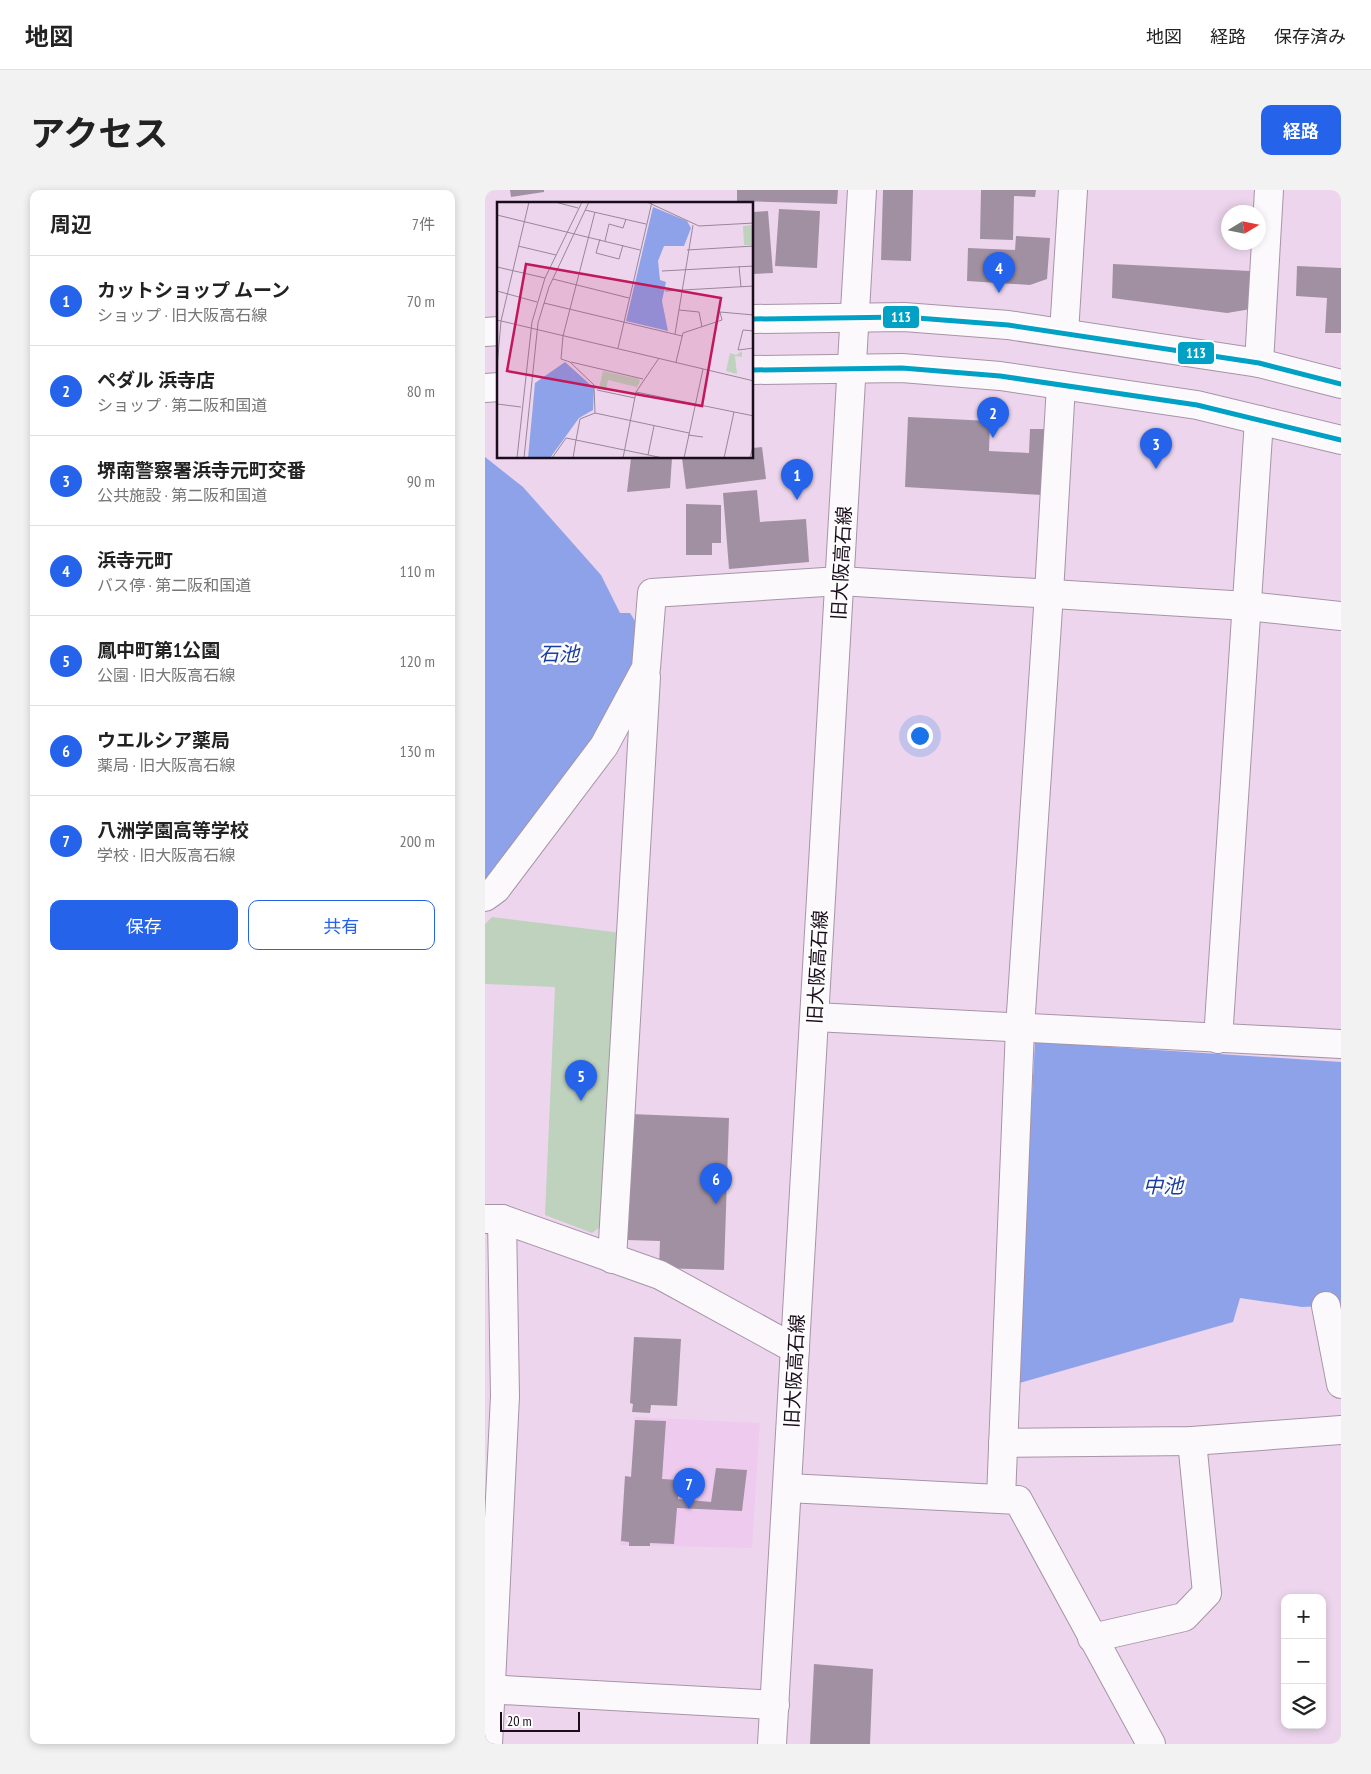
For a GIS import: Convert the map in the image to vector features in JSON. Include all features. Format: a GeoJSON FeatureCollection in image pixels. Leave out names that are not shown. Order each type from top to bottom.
{"type":"FeatureCollection","features":[{"type":"Feature","properties":{"kind":"main road","name":"旧大阪高石線"},"geometry":{"type":"LineString","coordinates":[[772,1744],[862,190]]}},
{"type":"Feature","properties":{"kind":"main road"},"geometry":{"type":"LineString","coordinates":[[1063,333],[1073,190]]}},
{"type":"Feature","properties":{"kind":"main road"},"geometry":{"type":"LineString","coordinates":[[1259,363],[1269,190]]}},
{"type":"Feature","properties":{"kind":"main road"},"geometry":{"type":"LineString","coordinates":[[754,319],[904,316],[1008,325],[1259,363],[1341,384]]}},
{"type":"Feature","properties":{"kind":"main road"},"geometry":{"type":"LineString","coordinates":[[754,370],[851,367],[921,369],[1000,376],[1197,405],[1341,440]]}},
{"type":"Feature","properties":{"kind":"main road"},"geometry":{"type":"LineString","coordinates":[[1001,1498],[1019,1028],[1049,594],[1061,385]]}},
{"type":"Feature","properties":{"kind":"main road"},"geometry":{"type":"LineString","coordinates":[[1219,1039],[1259,420]]}},
{"type":"Feature","properties":{"kind":"main road"},"geometry":{"type":"LineString","coordinates":[[612,1259],[651,594],[839,581],[1247,606],[1341,616]]}},
{"type":"Feature","properties":{"kind":"main road"},"geometry":{"type":"LineString","coordinates":[[485,897],[496,889],[604,746],[646,668]]}},
{"type":"Feature","properties":{"kind":"main road"},"geometry":{"type":"LineString","coordinates":[[815,1017],[1341,1044]]}},
{"type":"Feature","properties":{"kind":"main road"},"geometry":{"type":"LineString","coordinates":[[488,1744],[487,1689],[505,1396],[494,1219],[660,1275],[795,1350]]}},
{"type":"Feature","properties":{"kind":"main road"},"geometry":{"type":"LineString","coordinates":[[1326,1306],[1341,1384]]}},
{"type":"Feature","properties":{"kind":"main road"},"geometry":{"type":"LineString","coordinates":[[1003,1443],[1192,1441],[1341,1430]]}},
{"type":"Feature","properties":{"kind":"main road"},"geometry":{"type":"LineString","coordinates":[[1092,1638],[1184,1617],[1207,1593],[1192,1441]]}},
{"type":"Feature","properties":{"kind":"main road"},"geometry":{"type":"LineString","coordinates":[[788,1488],[1018,1500],[1151,1744]]}},
{"type":"Feature","properties":{"kind":"main road"},"geometry":{"type":"LineString","coordinates":[[487,1689],[775,1705]]}},
{"type":"Feature","properties":{"kind":"shaded area"},"geometry":{"type":"Polygon","coordinates":[[[634,1417],[760,1423],[752,1548],[620,1545],[625,1476],[631,1476],[634,1417]]]}},
{"type":"Feature","properties":{"kind":"green space"},"geometry":{"type":"Polygon","coordinates":[[[492,917],[622,933],[605,1224],[592,1233],[545,1215],[555,987],[485,984],[485,924],[492,917]]]}},
{"type":"Feature","properties":{"kind":"water","name":"石池"},"geometry":{"type":"Polygon","coordinates":[[[485,457],[523,487],[601,575],[620,613],[630,613],[639,627],[638,661],[597,738],[485,885],[485,457]]]}},
{"type":"Feature","properties":{"kind":"water","name":"中池"},"geometry":{"type":"Polygon","coordinates":[[[1035,1042],[1341,1062],[1341,1305],[1302,1307],[1240,1298],[1233,1322],[1016,1384],[1035,1042]]]}},
{"type":"Feature","properties":{"kind":"building"},"geometry":{"type":"Polygon","coordinates":[[[510,190],[544,190],[544,192],[511,197],[510,190]]]}},
{"type":"Feature","properties":{"kind":"building"},"geometry":{"type":"Polygon","coordinates":[[[737,190],[838,190],[837,204],[737,201],[737,190]]]}},
{"type":"Feature","properties":{"kind":"building"},"geometry":{"type":"Polygon","coordinates":[[[883,190],[913,190],[911,261],[881,260],[883,190]]]}},
{"type":"Feature","properties":{"kind":"building"},"geometry":{"type":"Polygon","coordinates":[[[981,190],[1036,190],[1035,197],[1014,196],[1013,240],[980,239],[981,190]]]}},
{"type":"Feature","properties":{"kind":"building"},"geometry":{"type":"Polygon","coordinates":[[[779,209],[820,211],[817,268],[775,266],[779,209]]]}},
{"type":"Feature","properties":{"kind":"building"},"geometry":{"type":"Polygon","coordinates":[[[768,211],[773,273],[754,274],[754,212],[768,211]]]}},
{"type":"Feature","properties":{"kind":"building"},"geometry":{"type":"Polygon","coordinates":[[[1016,236],[1050,238],[1047,279],[1030,285],[967,281],[968,248],[1015,250],[1016,236]]]}},
{"type":"Feature","properties":{"kind":"building"},"geometry":{"type":"Polygon","coordinates":[[[1113,264],[1250,271],[1251,309],[1227,313],[1112,298],[1113,264]]]}},
{"type":"Feature","properties":{"kind":"building"},"geometry":{"type":"Polygon","coordinates":[[[1297,266],[1341,268],[1341,333],[1325,333],[1327,298],[1296,296],[1297,266]]]}},
{"type":"Feature","properties":{"kind":"building"},"geometry":{"type":"Polygon","coordinates":[[[908,417],[990,421],[989,451],[1029,453],[1030,429],[1046,429],[1042,495],[905,487],[908,417]]]}},
{"type":"Feature","properties":{"kind":"building"},"geometry":{"type":"Polygon","coordinates":[[[762,447],[766,479],[686,489],[682,459],[754,459],[754,448],[762,447]]]}},
{"type":"Feature","properties":{"kind":"building"},"geometry":{"type":"Polygon","coordinates":[[[631,459],[672,459],[670,488],[627,492],[631,459]]]}},
{"type":"Feature","properties":{"kind":"building"},"geometry":{"type":"Polygon","coordinates":[[[757,490],[760,522],[806,519],[809,562],[729,569],[723,493],[757,490]]]}},
{"type":"Feature","properties":{"kind":"building"},"geometry":{"type":"Polygon","coordinates":[[[686,504],[721,505],[721,543],[712,543],[712,555],[686,555],[686,504]]]}},
{"type":"Feature","properties":{"kind":"building"},"geometry":{"type":"Polygon","coordinates":[[[631,1114],[729,1118],[724,1270],[659,1268],[660,1241],[627,1240],[631,1114]]]}},
{"type":"Feature","properties":{"kind":"building"},"geometry":{"type":"Polygon","coordinates":[[[634,1337],[681,1339],[677,1406],[651,1405],[650,1413],[632,1412],[633,1404],[630,1403],[634,1337]]]}},
{"type":"Feature","properties":{"kind":"building"},"geometry":{"type":"Polygon","coordinates":[[[635,1420],[666,1421],[662,1479],[679,1480],[678,1499],[711,1502],[716,1468],[747,1470],[742,1511],[677,1508],[674,1544],[650,1543],[650,1546],[629,1546],[629,1542],[621,1541],[625,1476],[631,1477],[635,1420]]]}},
{"type":"Feature","properties":{"kind":"building"},"geometry":{"type":"Polygon","coordinates":[[[814,1664],[873,1669],[870,1744],[810,1744],[814,1664]]]}},
{"type":"Feature","properties":{"kind":"transit line","name":"113"},"geometry":{"type":"LineString","coordinates":[[754,319],[904,317],[1008,325],[1259,363],[1341,384]]}},
{"type":"Feature","properties":{"kind":"transit line","name":"113"},"geometry":{"type":"LineString","coordinates":[[754,370],[902,368],[1000,376],[1197,405],[1341,440]]}},
{"type":"Feature","properties":{"kind":"place","name":"浜寺元町"},"geometry":{"type":"Point","coordinates":[999,293]}},
{"type":"Feature","properties":{"kind":"place","name":"ペダル 浜寺店"},"geometry":{"type":"Point","coordinates":[993,438]}},
{"type":"Feature","properties":{"kind":"place","name":"堺南警察署浜寺元町交番"},"geometry":{"type":"Point","coordinates":[1156,469]}},
{"type":"Feature","properties":{"kind":"place","name":"カットショップ ムーン"},"geometry":{"type":"Point","coordinates":[797,500]}},
{"type":"Feature","properties":{"kind":"place","name":"鳳中町第1公園"},"geometry":{"type":"Point","coordinates":[581,1101]}},
{"type":"Feature","properties":{"kind":"place","name":"ウエルシア薬局"},"geometry":{"type":"Point","coordinates":[716,1204]}},
{"type":"Feature","properties":{"kind":"place","name":"八洲学園高等学校"},"geometry":{"type":"Point","coordinates":[689,1509]}}]}
